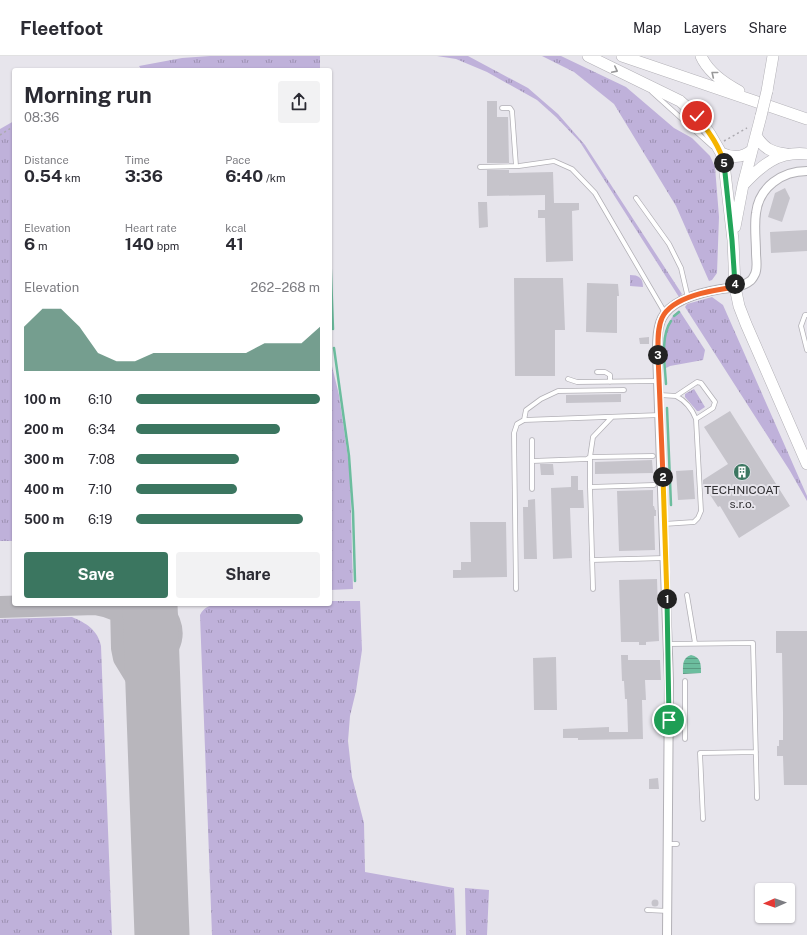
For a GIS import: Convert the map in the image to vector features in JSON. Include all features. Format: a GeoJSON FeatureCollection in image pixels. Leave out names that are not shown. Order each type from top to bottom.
{"type":"FeatureCollection","features":[{"type":"Feature","properties":{"kind":"main road"},"geometry":{"type":"LineString","coordinates":[[588,56],[680,101],[697,116],[719,149],[726,176],[735,287],[739,306],[807,464]]}},
{"type":"Feature","properties":{"kind":"main road"},"geometry":{"type":"LineString","coordinates":[[622,56],[807,119]]}},
{"type":"Feature","properties":{"kind":"main road"},"geometry":{"type":"LineString","coordinates":[[701,56],[708,69],[730,86],[772,108]]}},
{"type":"Feature","properties":{"kind":"main road"},"geometry":{"type":"LineString","coordinates":[[732,240],[743,185],[767,91],[773,56]]}},
{"type":"Feature","properties":{"kind":"main road"},"geometry":{"type":"LineString","coordinates":[[757,132],[761,144],[768,149],[789,154],[807,154]]}},
{"type":"Feature","properties":{"kind":"main road"},"geometry":{"type":"LineString","coordinates":[[719,149],[727,155],[735,156],[744,156],[752,150]]}},
{"type":"Feature","properties":{"kind":"main road"},"geometry":{"type":"LineString","coordinates":[[743,185],[772,159],[789,154]]}},
{"type":"Feature","properties":{"kind":"street"},"geometry":{"type":"LineString","coordinates":[[667,935],[669,720],[668,644],[660,395],[658,381],[658,338],[662,318],[672,307],[688,298],[708,291],[735,287],[751,281],[756,272],[756,213],[758,202],[771,183],[779,177],[791,173],[807,171]]}},
{"type":"Feature","properties":{"kind":"lane"},"geometry":{"type":"LineString","coordinates":[[502,108],[510,108],[512,111],[516,166]]}},
{"type":"Feature","properties":{"kind":"lane"},"geometry":{"type":"LineString","coordinates":[[480,167],[516,166],[554,161],[572,169],[595,193],[665,314]]}},
{"type":"Feature","properties":{"kind":"lane"},"geometry":{"type":"LineString","coordinates":[[636,198],[669,244],[681,268],[688,298]]}},
{"type":"Feature","properties":{"kind":"lane"},"geometry":{"type":"LineString","coordinates":[[807,315],[801,326],[807,350]]}},
{"type":"Feature","properties":{"kind":"lane"},"geometry":{"type":"LineString","coordinates":[[597,372],[605,372],[610,374],[610,382]]}},
{"type":"Feature","properties":{"kind":"lane"},"geometry":{"type":"LineString","coordinates":[[568,379],[578,382],[658,381]]}},
{"type":"Feature","properties":{"kind":"lane"},"geometry":{"type":"LineString","coordinates":[[599,382],[599,390]]}},
{"type":"Feature","properties":{"kind":"lane"},"geometry":{"type":"LineString","coordinates":[[676,396],[697,382],[702,383],[715,402],[713,408],[696,419]]}},
{"type":"Feature","properties":{"kind":"lane"},"geometry":{"type":"LineString","coordinates":[[524,420],[526,410],[541,399],[558,391],[624,390]]}},
{"type":"Feature","properties":{"kind":"lane"},"geometry":{"type":"LineString","coordinates":[[660,395],[676,396],[683,400],[689,406],[696,419],[701,511],[698,518],[694,522],[664,524]]}},
{"type":"Feature","properties":{"kind":"lane"},"geometry":{"type":"LineString","coordinates":[[516,589],[514,433],[517,424],[524,420],[660,415]]}},
{"type":"Feature","properties":{"kind":"lane"},"geometry":{"type":"LineString","coordinates":[[593,589],[590,457],[593,437],[613,417]]}},
{"type":"Feature","properties":{"kind":"lane"},"geometry":{"type":"LineString","coordinates":[[532,440],[532,489]]}},
{"type":"Feature","properties":{"kind":"lane"},"geometry":{"type":"LineString","coordinates":[[532,460],[653,456]]}},
{"type":"Feature","properties":{"kind":"lane"},"geometry":{"type":"LineString","coordinates":[[590,487],[654,485]]}},
{"type":"Feature","properties":{"kind":"lane"},"geometry":{"type":"LineString","coordinates":[[592,560],[665,558]]}},
{"type":"Feature","properties":{"kind":"lane"},"geometry":{"type":"LineString","coordinates":[[688,595],[695,643]]}},
{"type":"Feature","properties":{"kind":"lane"},"geometry":{"type":"LineString","coordinates":[[668,644],[753,643],[757,798]]}},
{"type":"Feature","properties":{"kind":"lane"},"geometry":{"type":"LineString","coordinates":[[685,681],[685,739]]}},
{"type":"Feature","properties":{"kind":"lane"},"geometry":{"type":"LineString","coordinates":[[669,720],[685,720]]}},
{"type":"Feature","properties":{"kind":"lane"},"geometry":{"type":"LineString","coordinates":[[703,819],[700,753],[756,752]]}},
{"type":"Feature","properties":{"kind":"lane"},"geometry":{"type":"LineString","coordinates":[[668,844],[677,844]]}},
{"type":"Feature","properties":{"kind":"lane"},"geometry":{"type":"LineString","coordinates":[[647,910],[668,911]]}},
{"type":"Feature","properties":{"kind":"path"},"geometry":{"type":"LineString","coordinates":[[719,149],[750,126],[757,132]]}},
{"type":"Feature","properties":{"kind":"path"},"geometry":{"type":"LineString","coordinates":[[0,135],[12,127]]}},
{"type":"Feature","properties":{"kind":"green space"},"geometry":{"type":"Polygon","coordinates":[[[210,56],[320,56],[320,68],[140,68],[139,66],[182,58],[210,56]]]}},
{"type":"Feature","properties":{"kind":"green space"},"geometry":{"type":"Polygon","coordinates":[[[437,56],[468,56],[528,88],[558,114],[585,145],[682,294],[679,297],[580,142],[556,117],[537,100],[487,72],[456,59],[437,56]]]}},
{"type":"Feature","properties":{"kind":"green space"},"geometry":{"type":"Polygon","coordinates":[[[542,56],[561,56],[626,87],[674,128],[692,138],[710,156],[715,167],[719,217],[717,273],[712,280],[709,281],[676,206],[614,104],[574,72],[542,56]]]}},
{"type":"Feature","properties":{"kind":"green space"},"geometry":{"type":"Polygon","coordinates":[[[12,122],[12,541],[0,541],[0,129],[12,122]]]}},
{"type":"Feature","properties":{"kind":"green space"},"geometry":{"type":"Polygon","coordinates":[[[630,275],[640,278],[643,287],[630,286],[630,275]]]}},
{"type":"Feature","properties":{"kind":"green space"},"geometry":{"type":"Polygon","coordinates":[[[712,297],[723,305],[807,496],[807,501],[790,471],[685,307],[687,304],[712,297]]]}},
{"type":"Feature","properties":{"kind":"green space"},"geometry":{"type":"Polygon","coordinates":[[[679,310],[705,350],[703,360],[666,368],[665,337],[669,322],[679,310]]]}},
{"type":"Feature","properties":{"kind":"green space"},"geometry":{"type":"Polygon","coordinates":[[[332,366],[339,395],[350,471],[353,589],[332,590],[332,366]]]}},
{"type":"Feature","properties":{"kind":"green space"},"geometry":{"type":"Polygon","coordinates":[[[694,389],[705,407],[699,411],[697,411],[685,397],[685,394],[694,389]]]}},
{"type":"Feature","properties":{"kind":"green space"},"geometry":{"type":"Polygon","coordinates":[[[332,601],[360,601],[362,650],[356,691],[350,716],[348,741],[352,777],[364,823],[365,872],[454,888],[456,935],[212,935],[200,615],[207,607],[332,606],[332,601]]]}},
{"type":"Feature","properties":{"kind":"green space"},"geometry":{"type":"Polygon","coordinates":[[[72,617],[94,631],[101,646],[112,935],[0,935],[0,619],[72,617]]]}},
{"type":"Feature","properties":{"kind":"green space"},"geometry":{"type":"Polygon","coordinates":[[[465,888],[489,890],[487,935],[466,935],[465,888]]]}},
{"type":"Feature","properties":{"kind":"shaded area"},"geometry":{"type":"Polygon","coordinates":[[[691,655],[699,659],[701,673],[683,674],[683,665],[685,660],[691,655]]]}},
{"type":"Feature","properties":{"kind":"building"},"geometry":{"type":"Polygon","coordinates":[[[487,101],[497,101],[497,117],[508,117],[509,163],[487,163],[487,101]]]}},
{"type":"Feature","properties":{"kind":"building"},"geometry":{"type":"Polygon","coordinates":[[[487,170],[509,170],[509,173],[553,172],[554,203],[579,203],[579,210],[572,211],[573,261],[546,262],[545,218],[538,218],[538,210],[545,210],[545,195],[487,196],[487,170]]]}},
{"type":"Feature","properties":{"kind":"building"},"geometry":{"type":"Polygon","coordinates":[[[785,188],[790,198],[782,222],[768,217],[775,193],[785,188]]]}},
{"type":"Feature","properties":{"kind":"building"},"geometry":{"type":"Polygon","coordinates":[[[478,202],[487,202],[488,227],[479,228],[478,202]]]}},
{"type":"Feature","properties":{"kind":"building"},"geometry":{"type":"Polygon","coordinates":[[[807,230],[807,251],[771,253],[770,232],[807,230]]]}},
{"type":"Feature","properties":{"kind":"building"},"geometry":{"type":"Polygon","coordinates":[[[514,278],[563,278],[565,330],[555,330],[555,376],[515,376],[514,278]]]}},
{"type":"Feature","properties":{"kind":"building"},"geometry":{"type":"Polygon","coordinates":[[[587,283],[618,284],[619,296],[617,296],[617,333],[586,332],[587,283]]]}},
{"type":"Feature","properties":{"kind":"building"},"geometry":{"type":"Polygon","coordinates":[[[649,337],[649,344],[640,344],[639,338],[649,337]]]}},
{"type":"Feature","properties":{"kind":"building"},"geometry":{"type":"Polygon","coordinates":[[[621,394],[621,402],[566,403],[566,395],[621,394]]]}},
{"type":"Feature","properties":{"kind":"building","name":"TECHNICOAT s.r.o."},"geometry":{"type":"Polygon","coordinates":[[[730,411],[790,506],[739,538],[720,506],[718,507],[703,484],[703,480],[728,464],[704,427],[730,411]]]}},
{"type":"Feature","properties":{"kind":"building"},"geometry":{"type":"Polygon","coordinates":[[[652,460],[653,473],[595,474],[595,462],[652,460]]]}},
{"type":"Feature","properties":{"kind":"building"},"geometry":{"type":"Polygon","coordinates":[[[540,464],[553,464],[554,475],[541,475],[540,464]]]}},
{"type":"Feature","properties":{"kind":"building"},"geometry":{"type":"Polygon","coordinates":[[[693,470],[695,499],[678,500],[676,471],[693,470]]]}},
{"type":"Feature","properties":{"kind":"building"},"geometry":{"type":"Polygon","coordinates":[[[571,476],[578,476],[578,490],[583,490],[584,508],[570,508],[572,558],[553,559],[551,488],[571,487],[571,476]]]}},
{"type":"Feature","properties":{"kind":"building"},"geometry":{"type":"Polygon","coordinates":[[[653,490],[653,506],[656,510],[656,516],[654,516],[655,550],[619,551],[617,491],[653,490]]]}},
{"type":"Feature","properties":{"kind":"building"},"geometry":{"type":"Polygon","coordinates":[[[535,499],[537,559],[524,559],[523,507],[528,507],[528,500],[535,499]]]}},
{"type":"Feature","properties":{"kind":"building"},"geometry":{"type":"Polygon","coordinates":[[[470,522],[506,522],[507,577],[453,578],[453,570],[461,570],[461,562],[471,562],[470,522]]]}},
{"type":"Feature","properties":{"kind":"building"},"geometry":{"type":"Polygon","coordinates":[[[657,579],[659,641],[646,642],[646,645],[639,645],[639,642],[621,642],[619,580],[657,579]]]}},
{"type":"Feature","properties":{"kind":"building"},"geometry":{"type":"Polygon","coordinates":[[[776,631],[807,631],[807,785],[784,785],[783,756],[777,756],[777,746],[779,746],[779,740],[783,740],[783,713],[782,653],[776,653],[776,631]]]}},
{"type":"Feature","properties":{"kind":"building"},"geometry":{"type":"Polygon","coordinates":[[[621,655],[628,655],[628,660],[660,660],[661,680],[645,680],[646,700],[642,700],[643,739],[578,740],[578,738],[563,738],[563,729],[609,727],[609,732],[628,732],[627,699],[625,699],[624,681],[622,681],[621,655]]]}},
{"type":"Feature","properties":{"kind":"building"},"geometry":{"type":"Polygon","coordinates":[[[556,657],[557,710],[534,710],[533,658],[556,657]]]}},
{"type":"Feature","properties":{"kind":"building"},"geometry":{"type":"Polygon","coordinates":[[[658,778],[659,789],[649,789],[649,779],[658,778]]]}},
{"type":"Feature","properties":{"kind":"building"},"geometry":{"type":"Polygon","coordinates":[[[655,900],[658,903],[655,906],[652,903],[655,900]]]}},
{"type":"Feature","properties":{"kind":"waterway"},"geometry":{"type":"LineString","coordinates":[[332,302],[333,329]]}},
{"type":"Feature","properties":{"kind":"waterway"},"geometry":{"type":"LineString","coordinates":[[674,316],[679,312]]}},
{"type":"Feature","properties":{"kind":"waterway"},"geometry":{"type":"LineString","coordinates":[[666,384],[664,343],[665,335],[671,321]]}},
{"type":"Feature","properties":{"kind":"waterway"},"geometry":{"type":"LineString","coordinates":[[334,348],[349,456],[353,512],[355,581]]}},
{"type":"Feature","properties":{"kind":"waterway"},"geometry":{"type":"LineString","coordinates":[[667,408],[671,505]]}},
{"type":"Feature","properties":{"kind":"taxiway"},"geometry":{"type":"LineString","coordinates":[[0,607],[32,606]]}},
{"type":"Feature","properties":{"kind":"taxiway"},"geometry":{"type":"LineString","coordinates":[[106,606],[116,610],[132,621],[139,628],[148,645],[151,656],[155,785]]}},
{"type":"Feature","properties":{"kind":"taxiway"},"geometry":{"type":"LineString","coordinates":[[121,606],[122,648],[124,658],[151,702]]}},
{"type":"Feature","properties":{"kind":"taxiway"},"geometry":{"type":"LineString","coordinates":[[154,680],[158,665],[167,650],[172,633],[167,617],[157,606]]}},
{"type":"Feature","properties":{"kind":"runway"},"geometry":{"type":"LineString","coordinates":[[150,606],[162,935]]}},
{"type":"Feature","properties":{"kind":"place","name":"TECHNICOAT s.r.o."},"geometry":{"type":"Point","coordinates":[742,472]}},
{"type":"Feature","properties":{"kind":"route"},"geometry":{"type":"LineString","coordinates":[[669,720],[668,644],[658,381],[658,338],[662,318],[672,307],[682,300],[708,291],[735,287],[724,164],[721,152],[697,116]]}}]}
